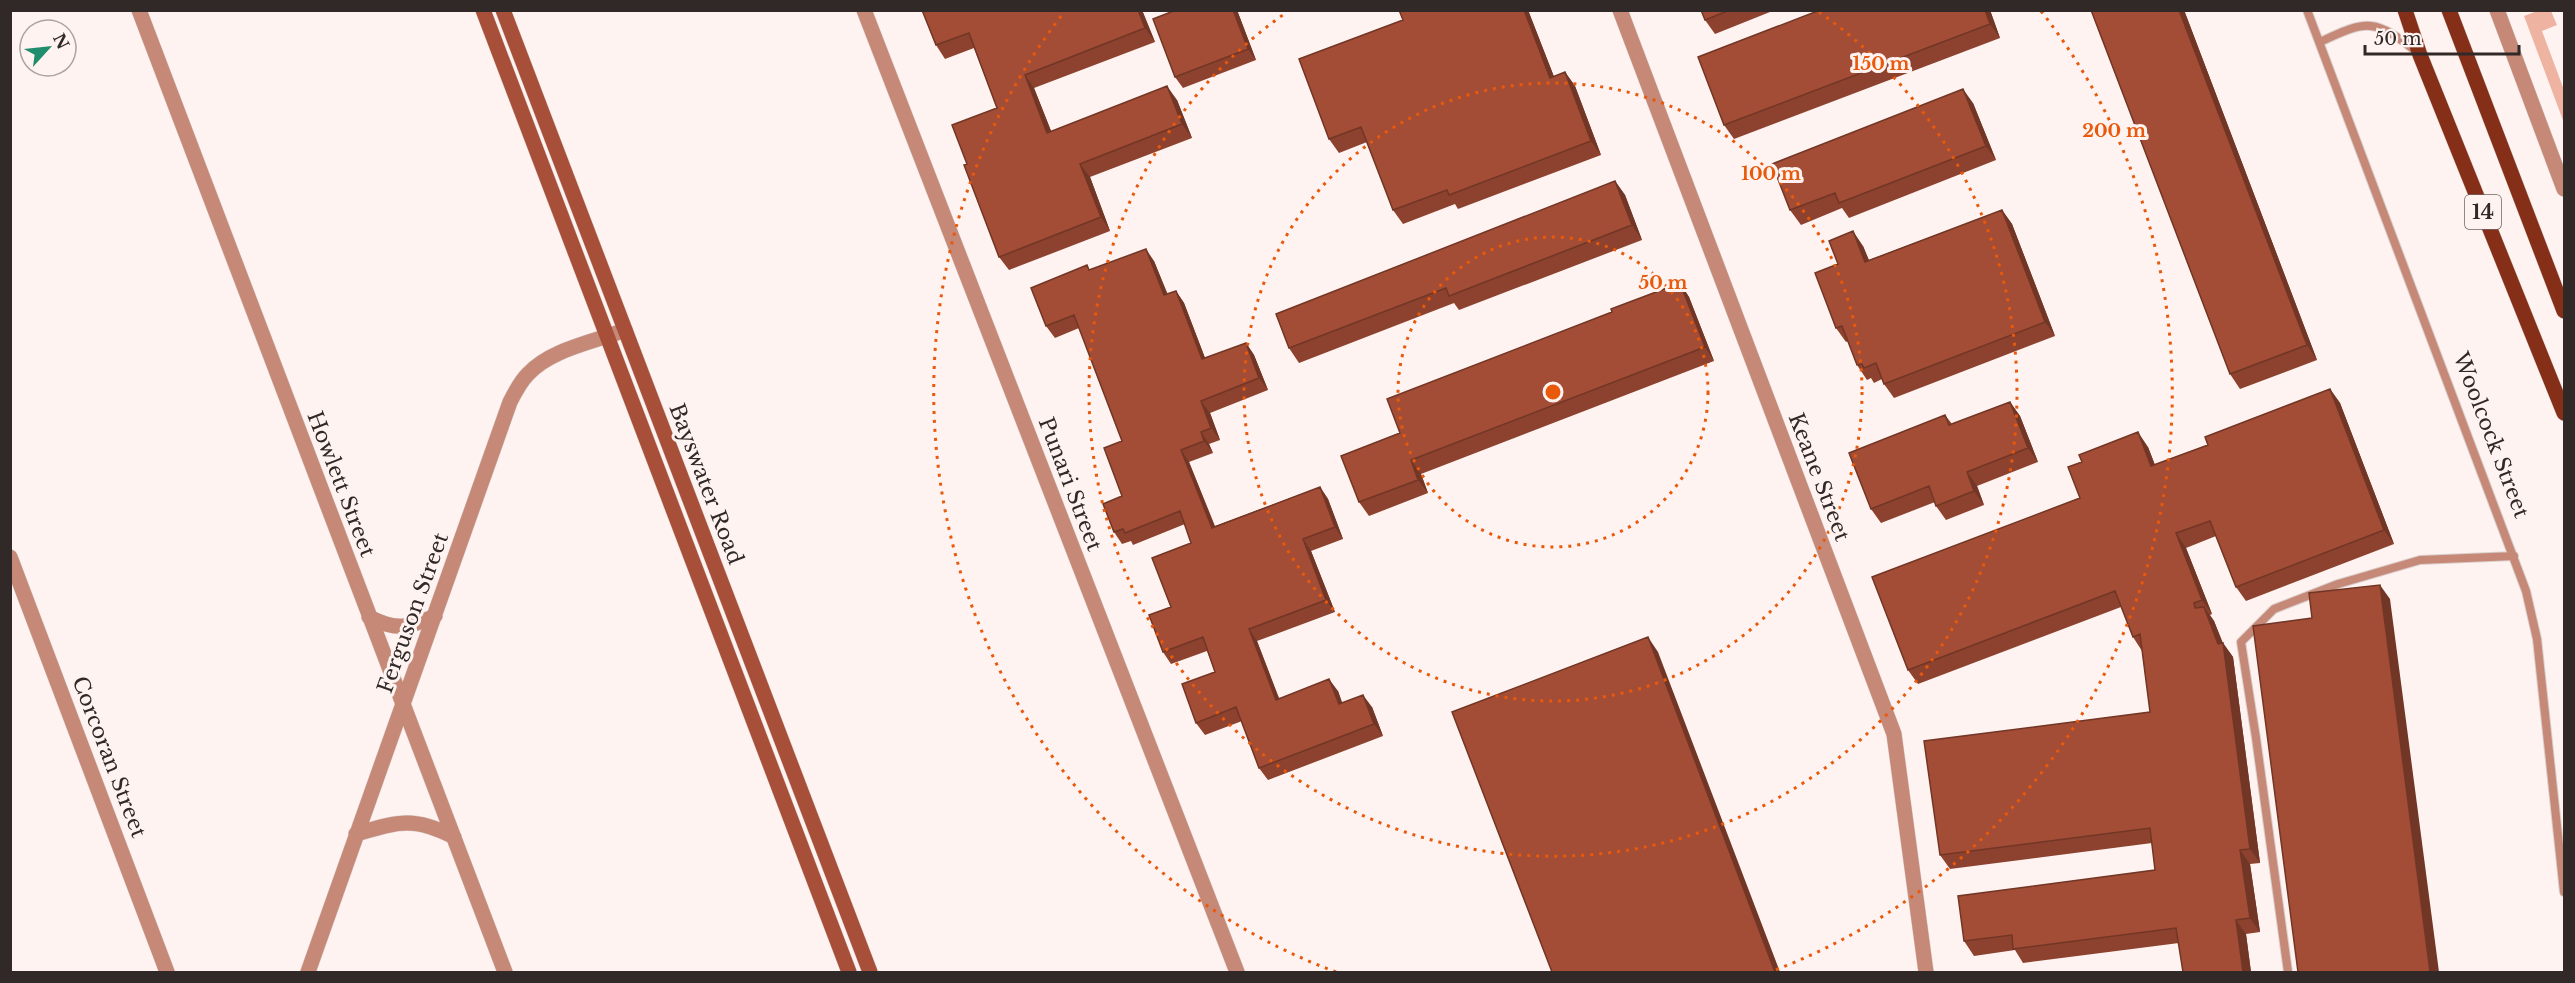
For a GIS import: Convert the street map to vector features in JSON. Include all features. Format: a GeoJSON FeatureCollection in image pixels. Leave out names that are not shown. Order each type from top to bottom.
{"type":"FeatureCollection","features":[{"type":"Feature","properties":{"kind":"main road","name":"Bayswater Road"},"geometry":{"type":"LineString","coordinates":[[483,10],[849,972]]}},
{"type":"Feature","properties":{"kind":"main road","name":"Bayswater Road"},"geometry":{"type":"LineString","coordinates":[[503,10],[870,972]]}},
{"type":"Feature","properties":{"kind":"main road","name":"14"},"geometry":{"type":"LineString","coordinates":[[2405,10],[2420,54],[2565,413]]}},
{"type":"Feature","properties":{"kind":"main road","name":"14"},"geometry":{"type":"LineString","coordinates":[[2449,10],[2565,311]]}},
{"type":"Feature","properties":{"kind":"street","name":"Howlett Street"},"geometry":{"type":"LineString","coordinates":[[140,10],[369,617],[403,700],[506,972]]}},
{"type":"Feature","properties":{"kind":"street","name":"Punari Street"},"geometry":{"type":"LineString","coordinates":[[864,10],[1237,972]]}},
{"type":"Feature","properties":{"kind":"street","name":"Keane Street"},"geometry":{"type":"LineString","coordinates":[[1620,10],[1894,734],[1926,972]]}},
{"type":"Feature","properties":{"kind":"street"},"geometry":{"type":"LineString","coordinates":[[2497,10],[2565,189]]}},
{"type":"Feature","properties":{"kind":"street","name":"Ferguson Street"},"geometry":{"type":"LineString","coordinates":[[308,972],[510,402],[532,370],[551,357],[625,330]]}},
{"type":"Feature","properties":{"kind":"street","name":"Corcoran Street"},"geometry":{"type":"LineString","coordinates":[[10,557],[167,972]]}},
{"type":"Feature","properties":{"kind":"street"},"geometry":{"type":"LineString","coordinates":[[369,617],[387,626],[413,626],[435,616]]}},
{"type":"Feature","properties":{"kind":"street"},"geometry":{"type":"LineString","coordinates":[[356,834],[398,822],[432,825],[454,837]]}},
{"type":"Feature","properties":{"kind":"lane","name":"Woolcock Street"},"geometry":{"type":"LineString","coordinates":[[2307,10],[2526,591],[2537,639],[2565,892]]}},
{"type":"Feature","properties":{"kind":"lane"},"geometry":{"type":"LineString","coordinates":[[2320,42],[2359,26],[2373,26],[2391,32],[2420,54]]}},
{"type":"Feature","properties":{"kind":"lane"},"geometry":{"type":"LineString","coordinates":[[2288,972],[2241,642],[2274,609],[2348,581],[2420,560],[2514,556]]}},
{"type":"Feature","properties":{"kind":"shaded area"},"geometry":{"type":"Polygon","coordinates":[[[2540,10],[2551,11],[2557,25],[2542,31],[2564,90],[2564,123],[2524,16],[2540,10]]]}},
{"type":"Feature","properties":{"kind":"building"},"geometry":{"type":"Polygon","coordinates":[[[922,10],[1138,10],[1145,28],[1025,75],[1047,133],[1167,86],[1182,124],[1080,164],[1101,217],[999,257],[964,165],[967,164],[952,125],[997,108],[969,33],[936,45],[922,10]]]}},
{"type":"Feature","properties":{"kind":"building"},"geometry":{"type":"Polygon","coordinates":[[[1176,10],[1233,10],[1248,49],[1175,77],[1153,19],[1176,10]]]}},
{"type":"Feature","properties":{"kind":"building"},"geometry":{"type":"Polygon","coordinates":[[[1399,10],[1524,10],[1550,78],[1565,72],[1591,141],[1449,195],[1447,190],[1393,210],[1361,127],[1329,139],[1299,59],[1403,20],[1399,10]]]}},
{"type":"Feature","properties":{"kind":"building"},"geometry":{"type":"Polygon","coordinates":[[[1701,10],[1730,10],[1705,20],[1701,10]]]}},
{"type":"Feature","properties":{"kind":"building"},"geometry":{"type":"Polygon","coordinates":[[[1820,10],[1985,10],[1990,24],[1724,125],[1698,57],[1820,10]]]}},
{"type":"Feature","properties":{"kind":"building"},"geometry":{"type":"Polygon","coordinates":[[[2091,10],[2179,10],[2307,345],[2230,374],[2091,10]]]}},
{"type":"Feature","properties":{"kind":"building"},"geometry":{"type":"Polygon","coordinates":[[[1963,89],[1986,146],[1839,203],[1835,193],[1790,210],[1772,164],[1963,89]]]}},
{"type":"Feature","properties":{"kind":"building"},"geometry":{"type":"Polygon","coordinates":[[[1615,181],[1632,225],[1449,296],[1446,288],[1289,348],[1276,314],[1615,181]]]}},
{"type":"Feature","properties":{"kind":"building"},"geometry":{"type":"Polygon","coordinates":[[[2002,210],[2045,322],[1884,384],[1876,363],[1864,368],[1862,364],[1857,365],[1842,326],[1836,328],[1815,273],[1838,264],[1829,241],[1853,231],[1865,262],[2002,210]]]}},
{"type":"Feature","properties":{"kind":"building"},"geometry":{"type":"Polygon","coordinates":[[[1146,249],[1164,295],[1176,291],[1202,359],[1246,343],[1259,378],[1201,401],[1211,428],[1201,432],[1204,441],[1181,450],[1212,528],[1320,487],[1335,527],[1303,539],[1326,600],[1249,629],[1276,700],[1329,679],[1339,704],[1363,695],[1374,724],[1259,768],[1236,707],[1196,723],[1182,684],[1215,672],[1203,637],[1163,652],[1149,615],[1171,607],[1152,558],[1191,543],[1180,511],[1125,533],[1123,529],[1114,532],[1103,504],[1122,496],[1104,448],[1122,441],[1074,315],[1046,326],[1031,288],[1087,265],[1089,270],[1146,249]]]}},
{"type":"Feature","properties":{"kind":"building"},"geometry":{"type":"Polygon","coordinates":[[[1680,283],[1705,347],[1411,460],[1418,480],[1359,502],[1341,456],[1400,433],[1387,399],[1612,312],[1611,309],[1680,283]]]}},
{"type":"Feature","properties":{"kind":"building"},"geometry":{"type":"Polygon","coordinates":[[[2330,389],[2384,530],[2236,587],[2210,521],[2176,533],[2202,600],[2194,603],[2195,608],[2204,607],[2218,644],[2223,643],[2250,849],[2240,850],[2250,918],[2236,920],[2243,972],[2183,972],[2176,928],[2013,949],[2012,935],[1964,941],[1958,896],[2155,870],[2150,828],[1940,855],[1924,741],[2150,712],[2140,634],[2133,637],[2115,591],[1908,670],[1872,577],[2080,498],[2068,467],[2082,462],[2079,455],[2138,432],[2151,466],[2208,445],[2205,437],[2330,389]]]}},
{"type":"Feature","properties":{"kind":"building"},"geometry":{"type":"Polygon","coordinates":[[[2010,402],[2028,448],[1967,472],[1974,491],[1936,506],[1929,486],[1871,509],[1849,453],[1945,415],[1949,425],[2010,402]]]}},
{"type":"Feature","properties":{"kind":"building"},"geometry":{"type":"Polygon","coordinates":[[[2380,585],[2430,972],[2298,972],[2253,626],[2312,618],[2309,593],[2380,585]]]}},
{"type":"Feature","properties":{"kind":"building"},"geometry":{"type":"Polygon","coordinates":[[[1648,637],[1775,972],[1552,972],[1452,712],[1648,637]]]}}]}
